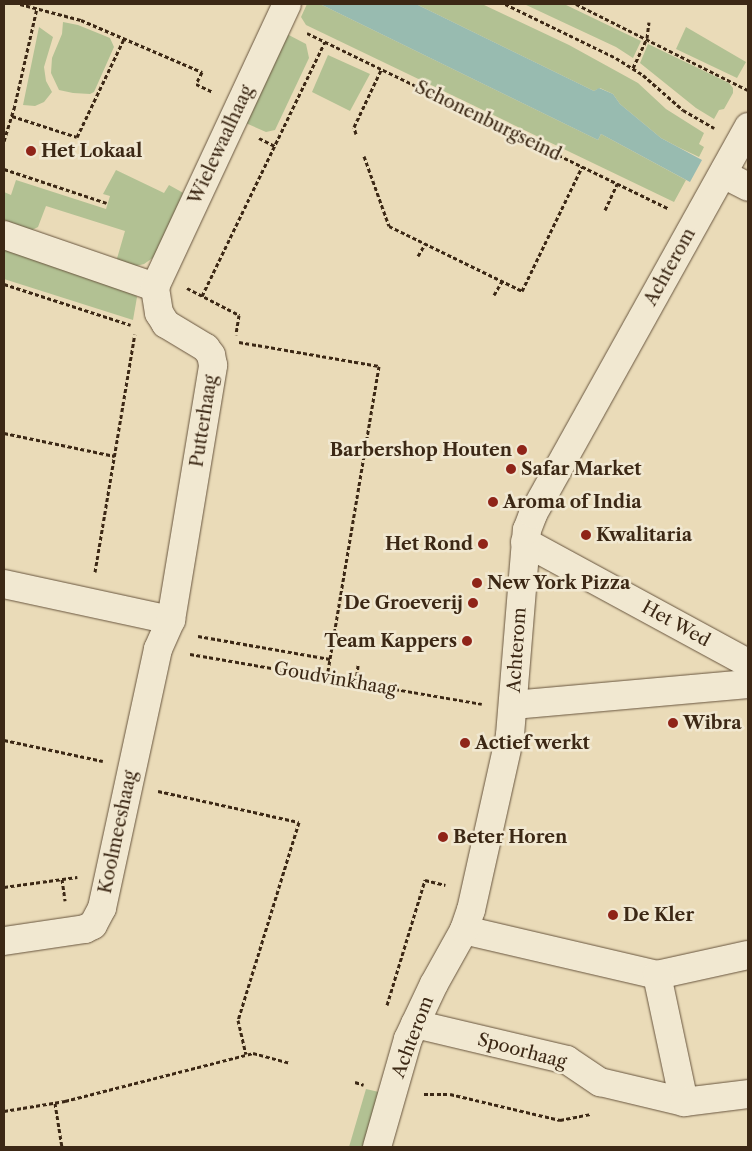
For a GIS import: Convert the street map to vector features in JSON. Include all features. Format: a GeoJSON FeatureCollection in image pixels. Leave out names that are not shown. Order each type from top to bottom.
{"type":"FeatureCollection","features":[{"type":"Feature","properties":{"kind":"street","name":"Wielewaalhaag"},"geometry":{"type":"LineString","coordinates":[[155,287],[283,12]]}},
{"type":"Feature","properties":{"kind":"street","name":"Achterom"},"geometry":{"type":"LineString","coordinates":[[377,1147],[392,1093],[415,1024],[464,930],[475,892],[510,735],[525,542],[533,514],[744,135]]}},
{"type":"Feature","properties":{"kind":"street"},"geometry":{"type":"LineString","coordinates":[[723,174],[748,187]]}},
{"type":"Feature","properties":{"kind":"street"},"geometry":{"type":"LineString","coordinates":[[4,235],[155,287]]}},
{"type":"Feature","properties":{"kind":"street","name":"Putterhaag"},"geometry":{"type":"LineString","coordinates":[[155,287],[159,313],[166,324],[206,348],[211,356],[213,365],[171,620],[158,649]]}},
{"type":"Feature","properties":{"kind":"street","name":"Het Wed"},"geometry":{"type":"LineString","coordinates":[[525,542],[748,663]]}},
{"type":"Feature","properties":{"kind":"street"},"geometry":{"type":"LineString","coordinates":[[4,584],[171,620]]}},
{"type":"Feature","properties":{"kind":"street","name":"Koolmeeshaag"},"geometry":{"type":"LineString","coordinates":[[4,941],[76,931],[93,925],[102,908],[158,649]]}},
{"type":"Feature","properties":{"kind":"street"},"geometry":{"type":"LineString","coordinates":[[513,705],[748,684]]}},
{"type":"Feature","properties":{"kind":"street"},"geometry":{"type":"LineString","coordinates":[[464,930],[657,975],[748,955]]}},
{"type":"Feature","properties":{"kind":"street"},"geometry":{"type":"LineString","coordinates":[[657,975],[684,1102]]}},
{"type":"Feature","properties":{"kind":"street","name":"Spoorhaag"},"geometry":{"type":"LineString","coordinates":[[415,1024],[567,1060],[600,1082],[684,1102],[748,1094]]}},
{"type":"Feature","properties":{"kind":"path"},"geometry":{"type":"LineString","coordinates":[[20,4],[82,20],[202,72]]}},
{"type":"Feature","properties":{"kind":"path"},"geometry":{"type":"LineString","coordinates":[[505,4],[633,68],[683,110],[744,135]]}},
{"type":"Feature","properties":{"kind":"path"},"geometry":{"type":"LineString","coordinates":[[576,4],[748,90]]}},
{"type":"Feature","properties":{"kind":"path"},"geometry":{"type":"LineString","coordinates":[[4,141],[12,116],[37,8]]}},
{"type":"Feature","properties":{"kind":"path","name":"Schonenburgseind"},"geometry":{"type":"LineString","coordinates":[[283,12],[325,42],[696,221]]}},
{"type":"Feature","properties":{"kind":"path"},"geometry":{"type":"LineString","coordinates":[[633,68],[647,38],[649,22]]}},
{"type":"Feature","properties":{"kind":"path"},"geometry":{"type":"LineString","coordinates":[[12,116],[77,137],[124,39]]}},
{"type":"Feature","properties":{"kind":"path"},"geometry":{"type":"LineString","coordinates":[[202,296],[325,42]]}},
{"type":"Feature","properties":{"kind":"path"},"geometry":{"type":"LineString","coordinates":[[356,134],[354,127],[381,70]]}},
{"type":"Feature","properties":{"kind":"path"},"geometry":{"type":"LineString","coordinates":[[364,156],[389,226],[522,291],[582,166]]}},
{"type":"Feature","properties":{"kind":"path"},"geometry":{"type":"LineString","coordinates":[[4,169],[107,203]]}},
{"type":"Feature","properties":{"kind":"path"},"geometry":{"type":"LineString","coordinates":[[605,210],[618,184]]}},
{"type":"Feature","properties":{"kind":"path"},"geometry":{"type":"LineString","coordinates":[[418,256],[425,244]]}},
{"type":"Feature","properties":{"kind":"path"},"geometry":{"type":"LineString","coordinates":[[494,295],[502,281]]}},
{"type":"Feature","properties":{"kind":"path"},"geometry":{"type":"LineString","coordinates":[[155,287],[177,283],[239,314],[235,341],[379,366],[327,677]]}},
{"type":"Feature","properties":{"kind":"path"},"geometry":{"type":"LineString","coordinates":[[4,284],[136,327],[90,603]]}},
{"type":"Feature","properties":{"kind":"path"},"geometry":{"type":"LineString","coordinates":[[4,433],[114,456]]}},
{"type":"Feature","properties":{"kind":"path"},"geometry":{"type":"LineString","coordinates":[[171,620],[188,635],[330,659]]}},
{"type":"Feature","properties":{"kind":"path","name":"Goudvinkhaag"},"geometry":{"type":"LineString","coordinates":[[158,649],[493,705],[513,705]]}},
{"type":"Feature","properties":{"kind":"path"},"geometry":{"type":"LineString","coordinates":[[356,682],[358,665]]}},
{"type":"Feature","properties":{"kind":"path"},"geometry":{"type":"LineString","coordinates":[[4,740],[299,822],[238,1020],[246,1054]]}},
{"type":"Feature","properties":{"kind":"path"},"geometry":{"type":"LineString","coordinates":[[4,887],[110,873]]}},
{"type":"Feature","properties":{"kind":"path"},"geometry":{"type":"LineString","coordinates":[[386,1010],[425,880],[475,892]]}},
{"type":"Feature","properties":{"kind":"path"},"geometry":{"type":"LineString","coordinates":[[4,1111],[55,1103],[246,1054],[253,1053],[290,1063]]}},
{"type":"Feature","properties":{"kind":"path"},"geometry":{"type":"LineString","coordinates":[[363,1085],[366,1075]]}},
{"type":"Feature","properties":{"kind":"path"},"geometry":{"type":"LineString","coordinates":[[355,1082],[392,1093],[450,1094],[560,1120],[592,1114]]}},
{"type":"Feature","properties":{"kind":"path"},"geometry":{"type":"LineString","coordinates":[[55,1103],[62,1147]]}},
{"type":"Feature","properties":{"kind":"green space"},"geometry":{"type":"Polygon","coordinates":[[[307,4],[320,4],[598,140],[601,134],[686,180],[674,202],[306,25],[301,17],[307,4]]]}},
{"type":"Feature","properties":{"kind":"green space"},"geometry":{"type":"Polygon","coordinates":[[[416,4],[482,4],[569,45],[638,83],[666,109],[704,133],[699,144],[704,147],[699,157],[661,138],[620,104],[613,94],[600,88],[594,91],[416,4]]]}},
{"type":"Feature","properties":{"kind":"green space"},"geometry":{"type":"Polygon","coordinates":[[[524,4],[564,4],[641,41],[633,58],[616,47],[524,4]]]}},
{"type":"Feature","properties":{"kind":"green space"},"geometry":{"type":"Polygon","coordinates":[[[63,22],[78,25],[110,38],[114,47],[94,92],[90,94],[59,90],[51,73],[52,58],[62,34],[63,22]]]}},
{"type":"Feature","properties":{"kind":"green space"},"geometry":{"type":"Polygon","coordinates":[[[39,27],[53,37],[44,67],[46,81],[52,92],[44,102],[35,106],[23,105],[39,27]]]}},
{"type":"Feature","properties":{"kind":"green space"},"geometry":{"type":"Polygon","coordinates":[[[686,27],[746,62],[737,78],[676,49],[686,27]]]}},
{"type":"Feature","properties":{"kind":"green space"},"geometry":{"type":"Polygon","coordinates":[[[283,32],[306,44],[309,58],[275,130],[266,132],[241,121],[283,32]]]}},
{"type":"Feature","properties":{"kind":"green space"},"geometry":{"type":"Polygon","coordinates":[[[648,44],[729,83],[733,88],[733,93],[724,109],[719,110],[714,119],[696,108],[640,63],[648,44]]]}},
{"type":"Feature","properties":{"kind":"green space"},"geometry":{"type":"Polygon","coordinates":[[[328,55],[370,74],[350,111],[312,92],[328,55]]]}},
{"type":"Feature","properties":{"kind":"green space"},"geometry":{"type":"Polygon","coordinates":[[[116,170],[164,193],[169,185],[187,195],[157,255],[144,264],[136,266],[116,262],[125,231],[46,206],[38,227],[32,230],[4,220],[4,192],[11,195],[16,180],[106,209],[110,196],[103,194],[116,170]]]}},
{"type":"Feature","properties":{"kind":"green space"},"geometry":{"type":"Polygon","coordinates":[[[7,249],[134,292],[137,297],[133,320],[4,279],[4,250],[7,249]]]}},
{"type":"Feature","properties":{"kind":"green space"},"geometry":{"type":"Polygon","coordinates":[[[366,1089],[379,1092],[364,1147],[349,1147],[366,1089]]]}},
{"type":"Feature","properties":{"kind":"water"},"geometry":{"type":"Polygon","coordinates":[[[320,4],[416,4],[594,91],[599,88],[613,94],[620,104],[661,138],[702,160],[690,182],[601,134],[598,140],[320,4]]]}},
{"type":"Feature","properties":{"kind":"place","name":"Het Lokaal"},"geometry":{"type":"Point","coordinates":[31,151]}},
{"type":"Feature","properties":{"kind":"place","name":"Barbershop Houten"},"geometry":{"type":"Point","coordinates":[522,450]}},
{"type":"Feature","properties":{"kind":"place","name":"Safar Market"},"geometry":{"type":"Point","coordinates":[511,469]}},
{"type":"Feature","properties":{"kind":"place","name":"Aroma of India"},"geometry":{"type":"Point","coordinates":[493,502]}},
{"type":"Feature","properties":{"kind":"place","name":"Kwalitaria"},"geometry":{"type":"Point","coordinates":[586,535]}},
{"type":"Feature","properties":{"kind":"place","name":"Het Rond"},"geometry":{"type":"Point","coordinates":[483,544]}},
{"type":"Feature","properties":{"kind":"place","name":"New York Pizza"},"geometry":{"type":"Point","coordinates":[477,583]}},
{"type":"Feature","properties":{"kind":"place","name":"De Groeverij"},"geometry":{"type":"Point","coordinates":[473,603]}},
{"type":"Feature","properties":{"kind":"place","name":"Team Kappers"},"geometry":{"type":"Point","coordinates":[467,641]}},
{"type":"Feature","properties":{"kind":"place","name":"Wibra"},"geometry":{"type":"Point","coordinates":[673,723]}},
{"type":"Feature","properties":{"kind":"place","name":"Actief werkt"},"geometry":{"type":"Point","coordinates":[465,743]}},
{"type":"Feature","properties":{"kind":"place","name":"Beter Horen"},"geometry":{"type":"Point","coordinates":[443,837]}},
{"type":"Feature","properties":{"kind":"place","name":"De Kler"},"geometry":{"type":"Point","coordinates":[613,915]}}]}
